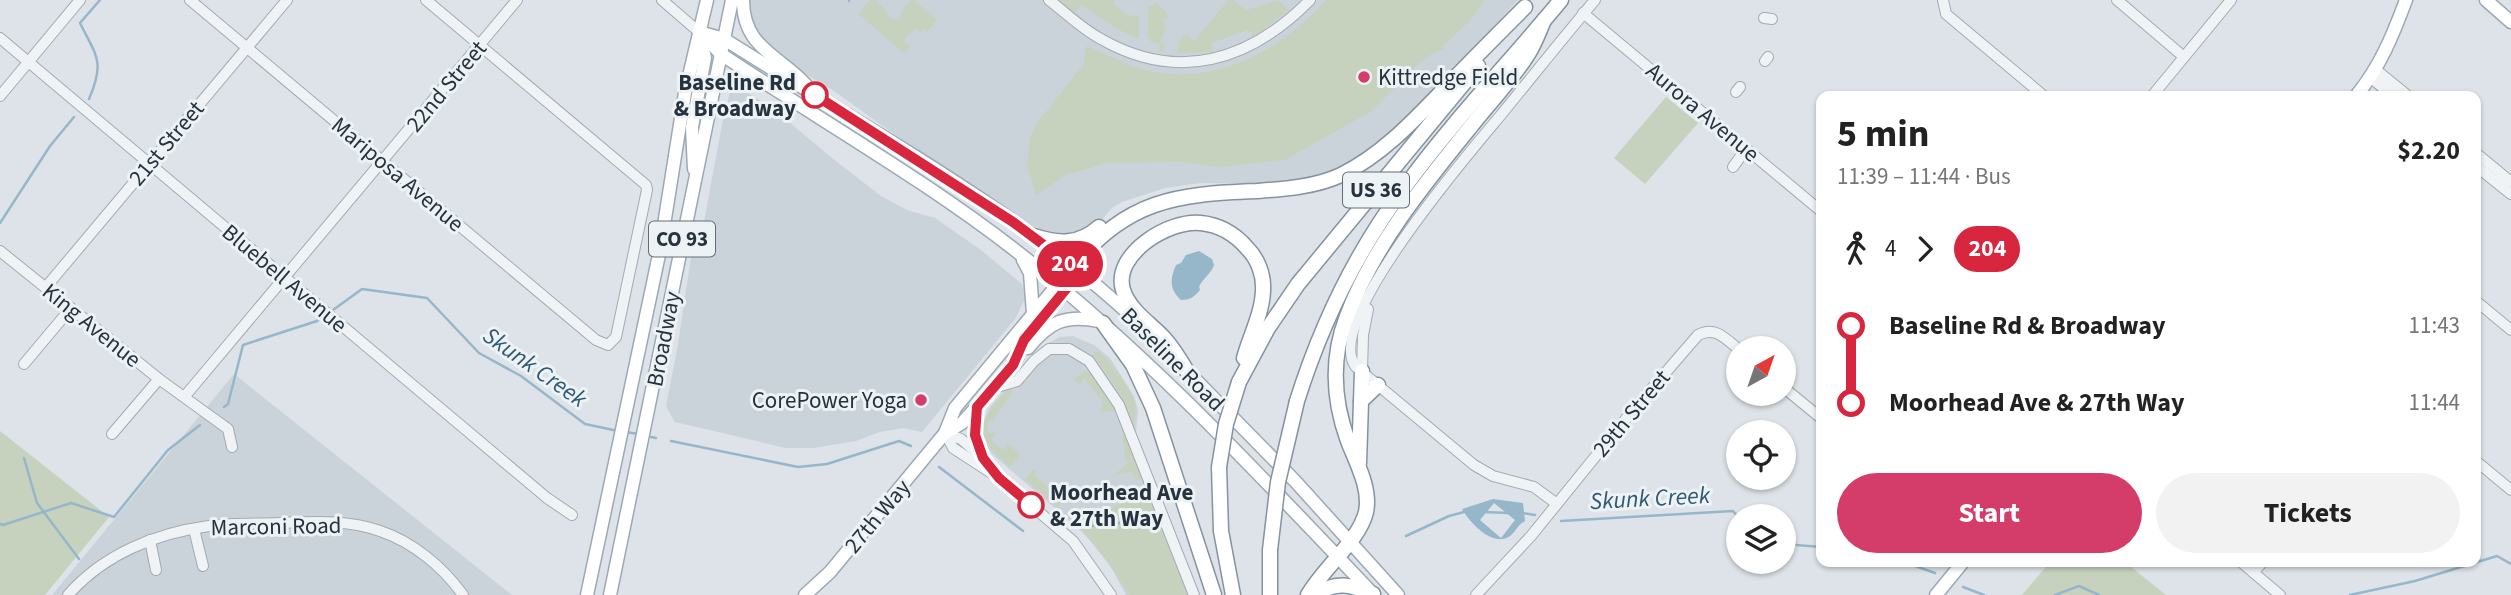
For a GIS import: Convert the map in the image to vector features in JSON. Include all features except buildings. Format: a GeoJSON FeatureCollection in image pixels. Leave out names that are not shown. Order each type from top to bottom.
{"type":"FeatureCollection","features":[{"type":"Feature","properties":{"kind":"highway","name":"US 36"},"geometry":{"type":"LineString","coordinates":[[1270,595],[1270,550],[1278,482],[1297,401],[1311,358],[1334,304],[1377,228],[1426,159],[1561,0]]}},
{"type":"Feature","properties":{"kind":"highway","name":"US 36"},"geometry":{"type":"LineString","coordinates":[[1233,595],[1221,531],[1219,467],[1226,425],[1239,382],[1268,328],[1298,284],[1528,3]]}},
{"type":"Feature","properties":{"kind":"highway"},"geometry":{"type":"LineString","coordinates":[[1076,269],[1085,251],[1114,225],[1140,210],[1174,198],[1314,184],[1328,181],[1356,167],[1416,119],[1528,3]]}},
{"type":"Feature","properties":{"kind":"highway"},"geometry":{"type":"LineString","coordinates":[[1308,595],[1350,540],[1366,512],[1367,500],[1360,471],[1344,428],[1336,389],[1337,355],[1351,305],[1369,270],[1414,199],[1531,51],[1544,20]]}},
{"type":"Feature","properties":{"kind":"highway"},"geometry":{"type":"LineString","coordinates":[[1034,236],[1049,241],[1080,240],[1127,206],[1157,194],[1184,190],[1216,193]]}},
{"type":"Feature","properties":{"kind":"highway"},"geometry":{"type":"LineString","coordinates":[[1188,373],[1170,345],[1128,300],[1121,279],[1131,257],[1153,236],[1173,226],[1199,222],[1228,231],[1241,241],[1252,253],[1263,281],[1261,308],[1239,382]]}},
{"type":"Feature","properties":{"kind":"highway"},"geometry":{"type":"LineString","coordinates":[[1103,323],[1139,376],[1153,408],[1214,595]]}},
{"type":"Feature","properties":{"kind":"highway"},"geometry":{"type":"LineString","coordinates":[[1360,471],[1362,371]]}},
{"type":"Feature","properties":{"kind":"highway"},"geometry":{"type":"LineString","coordinates":[[1361,401],[1378,385]]}},
{"type":"Feature","properties":{"kind":"highway"},"geometry":{"type":"LineString","coordinates":[[1316,595],[1336,585],[1356,587],[1373,594]]}},
{"type":"Feature","properties":{"kind":"main road","name":"Broadway"},"geometry":{"type":"LineString","coordinates":[[587,595],[660,250],[685,93],[706,0]]}},
{"type":"Feature","properties":{"kind":"main road","name":"Broadway"},"geometry":{"type":"LineString","coordinates":[[610,595],[732,0]]}},
{"type":"Feature","properties":{"kind":"main road"},"geometry":{"type":"LineString","coordinates":[[743,0],[747,27],[757,43],[792,70],[815,95]]}},
{"type":"Feature","properties":{"kind":"main road"},"geometry":{"type":"LineString","coordinates":[[2360,91],[2373,74],[2394,33],[2406,0]]}},
{"type":"Feature","properties":{"kind":"main road"},"geometry":{"type":"LineString","coordinates":[[2486,0],[2511,22]]}},
{"type":"Feature","properties":{"kind":"main road","name":"Baseline Road"},"geometry":{"type":"LineString","coordinates":[[699,32],[724,39],[889,141],[1034,236],[1076,269],[1132,317],[1188,373],[1350,540],[1398,595]]}},
{"type":"Feature","properties":{"kind":"main road","name":"Baseline Road"},"geometry":{"type":"LineString","coordinates":[[699,32],[720,54],[958,208],[1061,287],[1154,369],[1373,594]]}},
{"type":"Feature","properties":{"kind":"main road"},"geometry":{"type":"LineString","coordinates":[[695,178],[692,127],[705,58],[699,32]]}},
{"type":"Feature","properties":{"kind":"main road"},"geometry":{"type":"LineString","coordinates":[[863,147],[879,141],[889,141]]}},
{"type":"Feature","properties":{"kind":"main road"},"geometry":{"type":"LineString","coordinates":[[1015,250],[1030,273],[1033,314]]}},
{"type":"Feature","properties":{"kind":"main road","name":"27th Way"},"geometry":{"type":"LineString","coordinates":[[945,433],[962,423],[993,389],[1015,361],[1024,340],[1076,269]]}},
{"type":"Feature","properties":{"kind":"main road","name":"27th Way"},"geometry":{"type":"LineString","coordinates":[[805,595],[830,572],[945,433],[954,408],[1033,314],[1061,287]]}},
{"type":"Feature","properties":{"kind":"main road"},"geometry":{"type":"LineString","coordinates":[[1015,361],[1043,331],[1063,320],[1079,318],[1103,323]]}},
{"type":"Feature","properties":{"kind":"main road"},"geometry":{"type":"LineString","coordinates":[[977,407],[975,435],[983,458]]}},
{"type":"Feature","properties":{"kind":"main road"},"geometry":{"type":"LineString","coordinates":[[1936,595],[1959,567]]}},
{"type":"Feature","properties":{"kind":"street"},"geometry":{"type":"LineString","coordinates":[[0,96],[80,0]]}},
{"type":"Feature","properties":{"kind":"street","name":"Mariposa Avenue"},"geometry":{"type":"LineString","coordinates":[[190,0],[596,341],[608,345],[616,337],[631,268],[647,190],[643,180],[480,45]]}},
{"type":"Feature","properties":{"kind":"street","name":"21st Street"},"geometry":{"type":"LineString","coordinates":[[46,287],[287,0]]}},
{"type":"Feature","properties":{"kind":"street"},"geometry":{"type":"LineString","coordinates":[[426,0],[480,45]]}},
{"type":"Feature","properties":{"kind":"street","name":"22nd Street"},"geometry":{"type":"LineString","coordinates":[[185,396],[517,0]]}},
{"type":"Feature","properties":{"kind":"street","name":"Baseline Road"},"geometry":{"type":"LineString","coordinates":[[662,0],[699,32]]}},
{"type":"Feature","properties":{"kind":"street"},"geometry":{"type":"LineString","coordinates":[[1049,0],[1098,38],[1123,51],[1172,62],[1197,61],[1250,47],[1277,29],[1310,0]]}},
{"type":"Feature","properties":{"kind":"street"},"geometry":{"type":"LineString","coordinates":[[1557,504],[1534,487],[1493,476],[1478,468],[1378,385],[1362,371],[1363,335],[1371,295],[1395,252],[1426,206],[1595,0]]}},
{"type":"Feature","properties":{"kind":"street"},"geometry":{"type":"LineString","coordinates":[[1943,0],[1946,14],[2038,91]]}},
{"type":"Feature","properties":{"kind":"street"},"geometry":{"type":"LineString","coordinates":[[2117,0],[2184,57]]}},
{"type":"Feature","properties":{"kind":"street"},"geometry":{"type":"LineString","coordinates":[[2156,91],[2231,0]]}},
{"type":"Feature","properties":{"kind":"street","name":"Aurora Avenue"},"geometry":{"type":"LineString","coordinates":[[1583,13],[1816,207]]}},
{"type":"Feature","properties":{"kind":"street","name":"Bluebell Avenue"},"geometry":{"type":"LineString","coordinates":[[0,38],[547,498],[572,515]]}},
{"type":"Feature","properties":{"kind":"street"},"geometry":{"type":"LineString","coordinates":[[2373,74],[2388,91]]}},
{"type":"Feature","properties":{"kind":"street"},"geometry":{"type":"LineString","coordinates":[[2373,74],[2400,91]]}},
{"type":"Feature","properties":{"kind":"street"},"geometry":{"type":"LineString","coordinates":[[1733,167],[1746,149]]}},
{"type":"Feature","properties":{"kind":"street"},"geometry":{"type":"LineString","coordinates":[[2481,157],[2511,182]]}},
{"type":"Feature","properties":{"kind":"street"},"geometry":{"type":"LineString","coordinates":[[2481,170],[2511,194]]}},
{"type":"Feature","properties":{"kind":"street","name":"King Avenue"},"geometry":{"type":"LineString","coordinates":[[0,251],[159,379],[228,429],[232,447]]}},
{"type":"Feature","properties":{"kind":"street"},"geometry":{"type":"LineString","coordinates":[[2481,305],[2511,330]]}},
{"type":"Feature","properties":{"kind":"street"},"geometry":{"type":"LineString","coordinates":[[24,364],[71,308]]}},
{"type":"Feature","properties":{"kind":"street","name":"29th Street"},"geometry":{"type":"LineString","coordinates":[[1476,595],[1557,504],[1691,341],[1706,331],[1721,334],[1726,338]]}},
{"type":"Feature","properties":{"kind":"street"},"geometry":{"type":"LineString","coordinates":[[993,389],[1017,381],[1034,361],[1049,349],[1069,349],[1089,361],[1119,405],[1194,595]]}},
{"type":"Feature","properties":{"kind":"street"},"geometry":{"type":"LineString","coordinates":[[1015,361],[1017,381]]}},
{"type":"Feature","properties":{"kind":"street"},"geometry":{"type":"LineString","coordinates":[[112,435],[159,379]]}},
{"type":"Feature","properties":{"kind":"street"},"geometry":{"type":"LineString","coordinates":[[1796,398],[1816,414]]}},
{"type":"Feature","properties":{"kind":"street"},"geometry":{"type":"LineString","coordinates":[[945,433],[961,439],[983,458],[999,478]]}},
{"type":"Feature","properties":{"kind":"street"},"geometry":{"type":"LineString","coordinates":[[945,433],[953,448],[999,478],[1073,541],[1111,595]]}},
{"type":"Feature","properties":{"kind":"street"},"geometry":{"type":"LineString","coordinates":[[2481,468],[2511,490]]}},
{"type":"Feature","properties":{"kind":"street","name":"Marconi Road"},"geometry":{"type":"LineString","coordinates":[[68,595],[102,563],[150,540],[210,526],[324,521],[379,530],[420,552],[442,570],[463,595]]}},
{"type":"Feature","properties":{"kind":"street"},"geometry":{"type":"LineString","coordinates":[[194,529],[202,566]]}},
{"type":"Feature","properties":{"kind":"street"},"geometry":{"type":"LineString","coordinates":[[150,540],[156,570]]}},
{"type":"Feature","properties":{"kind":"street"},"geometry":{"type":"LineString","coordinates":[[2247,567],[2280,595]]}},
{"type":"Feature","properties":{"kind":"street"},"geometry":{"type":"LineString","coordinates":[[2253,572],[2258,567]]}},
{"type":"Feature","properties":{"kind":"shaded area"},"geometry":{"type":"Polygon","coordinates":[[[747,0],[1518,0],[1413,113],[1368,153],[1327,175],[1291,184],[1200,183],[1165,188],[1122,202],[1112,208],[1094,229],[1079,238],[1044,233],[912,147],[834,91],[780,59],[763,43],[754,26],[747,0]]]}},
{"type":"Feature","properties":{"kind":"shaded area"},"geometry":{"type":"Polygon","coordinates":[[[735,85],[771,107],[881,196],[907,210],[935,218],[981,250],[1022,284],[1026,297],[1015,319],[922,432],[903,428],[880,432],[856,441],[813,448],[786,448],[675,422],[666,406],[691,257],[701,238],[723,119],[731,88],[735,85]]]}},
{"type":"Feature","properties":{"kind":"shaded area"},"geometry":{"type":"Polygon","coordinates":[[[1073,336],[1094,345],[1110,358],[1134,396],[1138,410],[1135,445],[1194,595],[1126,595],[1112,569],[1087,536],[992,454],[985,444],[982,425],[989,408],[1041,347],[1060,337],[1073,336]]]}},
{"type":"Feature","properties":{"kind":"shaded area"},"geometry":{"type":"Polygon","coordinates":[[[234,374],[512,595],[52,595],[234,374]]]}},
{"type":"Feature","properties":{"kind":"green space"},"geometry":{"type":"Polygon","coordinates":[[[870,0],[875,0],[892,19],[899,19],[903,9],[914,0],[937,20],[927,32],[915,29],[908,33],[904,42],[910,47],[904,53],[858,14],[870,0]]]}},
{"type":"Feature","properties":{"kind":"green space"},"geometry":{"type":"Polygon","coordinates":[[[1058,0],[1115,0],[1114,5],[1125,14],[1139,17],[1139,39],[1115,28],[1082,5],[1075,13],[1058,0]]]}},
{"type":"Feature","properties":{"kind":"green space"},"geometry":{"type":"Polygon","coordinates":[[[1228,0],[1233,0],[1246,10],[1278,0],[1289,10],[1253,37],[1248,30],[1212,43],[1213,52],[1177,53],[1179,41],[1186,34],[1194,41],[1228,0]]]}},
{"type":"Feature","properties":{"kind":"green space"},"geometry":{"type":"Polygon","coordinates":[[[1326,0],[1485,0],[1470,21],[1443,46],[1444,49],[1416,66],[1372,111],[1285,160],[1218,167],[1183,162],[1107,163],[1066,175],[1036,195],[1027,165],[1030,137],[1037,123],[1083,65],[1086,46],[1145,70],[1171,74],[1221,69],[1267,49],[1288,35],[1326,0]]]}},
{"type":"Feature","properties":{"kind":"green space"},"geometry":{"type":"Polygon","coordinates":[[[1156,3],[1169,18],[1163,20],[1166,28],[1160,42],[1165,46],[1163,52],[1159,52],[1160,44],[1150,42],[1148,37],[1148,7],[1156,3]]]}},
{"type":"Feature","properties":{"kind":"green space"},"geometry":{"type":"Polygon","coordinates":[[[1666,97],[1698,123],[1645,184],[1614,158],[1666,97]]]}},
{"type":"Feature","properties":{"kind":"green space"},"geometry":{"type":"Polygon","coordinates":[[[1094,352],[1100,352],[1110,363],[1133,397],[1134,431],[1121,395],[1093,355],[1094,352]]]}},
{"type":"Feature","properties":{"kind":"green space"},"geometry":{"type":"Polygon","coordinates":[[[1085,371],[1099,382],[1114,411],[1100,412],[1103,402],[1084,378],[1080,385],[1073,379],[1085,371]]]}},
{"type":"Feature","properties":{"kind":"green space"},"geometry":{"type":"Polygon","coordinates":[[[1008,389],[1012,389],[1012,392],[993,421],[987,422],[988,433],[996,433],[991,440],[1003,450],[1008,444],[1018,452],[1019,457],[1010,467],[990,446],[983,429],[990,411],[1008,389]]]}},
{"type":"Feature","properties":{"kind":"green space"},"geometry":{"type":"Polygon","coordinates":[[[0,431],[109,517],[45,595],[0,595],[0,431]]]}},
{"type":"Feature","properties":{"kind":"green space"},"geometry":{"type":"Polygon","coordinates":[[[1123,434],[1128,437],[1143,476],[1140,480],[1136,480],[1132,472],[1114,475],[1128,463],[1124,456],[1123,434]]]}},
{"type":"Feature","properties":{"kind":"green space"},"geometry":{"type":"Polygon","coordinates":[[[1034,469],[1037,470],[1034,475],[1063,500],[1058,507],[1025,480],[1034,469]]]}},
{"type":"Feature","properties":{"kind":"green space"},"geometry":{"type":"Polygon","coordinates":[[[1149,490],[1189,595],[1129,595],[1106,559],[1071,519],[1078,512],[1083,516],[1141,498],[1140,492],[1149,490]]]}},
{"type":"Feature","properties":{"kind":"green space"},"geometry":{"type":"Polygon","coordinates":[[[2046,567],[2131,567],[2166,595],[2022,595],[2046,567]]]}},
{"type":"Feature","properties":{"kind":"water"},"geometry":{"type":"Polygon","coordinates":[[[1199,251],[1212,259],[1214,265],[1199,287],[1200,290],[1189,299],[1181,300],[1173,288],[1174,270],[1186,255],[1199,251]]]}},
{"type":"Feature","properties":{"kind":"water"},"geometry":{"type":"Polygon","coordinates":[[[1493,499],[1523,503],[1525,521],[1510,536],[1503,539],[1496,539],[1476,527],[1462,509],[1493,499]],[[1494,503],[1480,520],[1501,538],[1515,520],[1494,503]]]}},
{"type":"Feature","properties":{"kind":"waterway"},"geometry":{"type":"LineString","coordinates":[[89,99],[98,68],[95,52],[80,23],[100,0]]}},
{"type":"Feature","properties":{"kind":"waterway"},"geometry":{"type":"LineString","coordinates":[[0,223],[50,146],[74,117]]}},
{"type":"Feature","properties":{"kind":"waterway","name":"Skunk Creek"},"geometry":{"type":"LineString","coordinates":[[333,310],[362,289],[427,298],[479,353],[521,376],[585,424],[618,431]]}},
{"type":"Feature","properties":{"kind":"waterway","name":"Skunk Creek"},"geometry":{"type":"LineString","coordinates":[[224,407],[228,404],[243,345],[322,317]]}},
{"type":"Feature","properties":{"kind":"waterway","name":"Skunk Creek"},"geometry":{"type":"LineString","coordinates":[[0,524],[71,503],[114,517],[168,450],[200,425]]}},
{"type":"Feature","properties":{"kind":"waterway","name":"Skunk Creek"},"geometry":{"type":"LineString","coordinates":[[625,432],[639,434]]}},
{"type":"Feature","properties":{"kind":"waterway","name":"Skunk Creek"},"geometry":{"type":"LineString","coordinates":[[646,436],[656,438]]}},
{"type":"Feature","properties":{"kind":"waterway","name":"Skunk Creek"},"geometry":{"type":"LineString","coordinates":[[671,441],[798,467],[827,464],[899,441],[911,446]]}},
{"type":"Feature","properties":{"kind":"waterway","name":"Skunk Creek"},"geometry":{"type":"LineString","coordinates":[[24,458],[37,503],[79,559]]}},
{"type":"Feature","properties":{"kind":"waterway","name":"Skunk Creek"},"geometry":{"type":"LineString","coordinates":[[939,467],[1023,531]]}},
{"type":"Feature","properties":{"kind":"waterway","name":"Skunk Creek"},"geometry":{"type":"LineString","coordinates":[[1561,521],[1726,511]]}},
{"type":"Feature","properties":{"kind":"waterway","name":"Skunk Creek"},"geometry":{"type":"LineString","coordinates":[[1406,536],[1464,512]]}},
{"type":"Feature","properties":{"kind":"waterway","name":"Skunk Creek"},"geometry":{"type":"LineString","coordinates":[[1484,512],[1509,513]]}},
{"type":"Feature","properties":{"kind":"waterway","name":"Skunk Creek"},"geometry":{"type":"LineString","coordinates":[[1523,513],[1535,515]]}},
{"type":"Feature","properties":{"kind":"waterway","name":"Skunk Creek"},"geometry":{"type":"LineString","coordinates":[[1083,527],[1158,519]]}},
{"type":"Feature","properties":{"kind":"waterway","name":"Skunk Creek"},"geometry":{"type":"LineString","coordinates":[[1796,545],[1816,547]]}},
{"type":"Feature","properties":{"kind":"waterway","name":"Skunk Creek"},"geometry":{"type":"LineString","coordinates":[[2481,561],[2497,556],[2511,564]]}},
{"type":"Feature","properties":{"kind":"waterway","name":"Skunk Creek"},"geometry":{"type":"LineString","coordinates":[[1918,567],[1935,573]]}},
{"type":"Feature","properties":{"kind":"waterway","name":"Skunk Creek"},"geometry":{"type":"LineString","coordinates":[[2350,595],[2415,581],[2461,567]]}},
{"type":"Feature","properties":{"kind":"waterway","name":"Skunk Creek"},"geometry":{"type":"LineString","coordinates":[[2055,595],[2079,586],[2099,595]]}},
{"type":"Feature","properties":{"kind":"waterway","name":"Skunk Creek"},"geometry":{"type":"LineString","coordinates":[[1963,587],[1984,595]]}},
{"type":"Feature","properties":{"kind":"bus line","name":"204"},"geometry":{"type":"LineString","coordinates":[[815,95],[1013,222],[1080,272],[1024,340],[1013,365],[977,407],[975,435],[983,458],[999,478],[1031,505]]}},
{"type":"Feature","properties":{"kind":"place","name":"Kittredge Field"},"geometry":{"type":"Point","coordinates":[1364,77]}},
{"type":"Feature","properties":{"kind":"place","name":"Baseline Rd & Broadway"},"geometry":{"type":"Point","coordinates":[815,95]}},
{"type":"Feature","properties":{"kind":"place","name":"CorePower Yoga"},"geometry":{"type":"Point","coordinates":[921,400]}},
{"type":"Feature","properties":{"kind":"place","name":"Moorhead Ave & 27th Way"},"geometry":{"type":"Point","coordinates":[1031,505]}}]}
